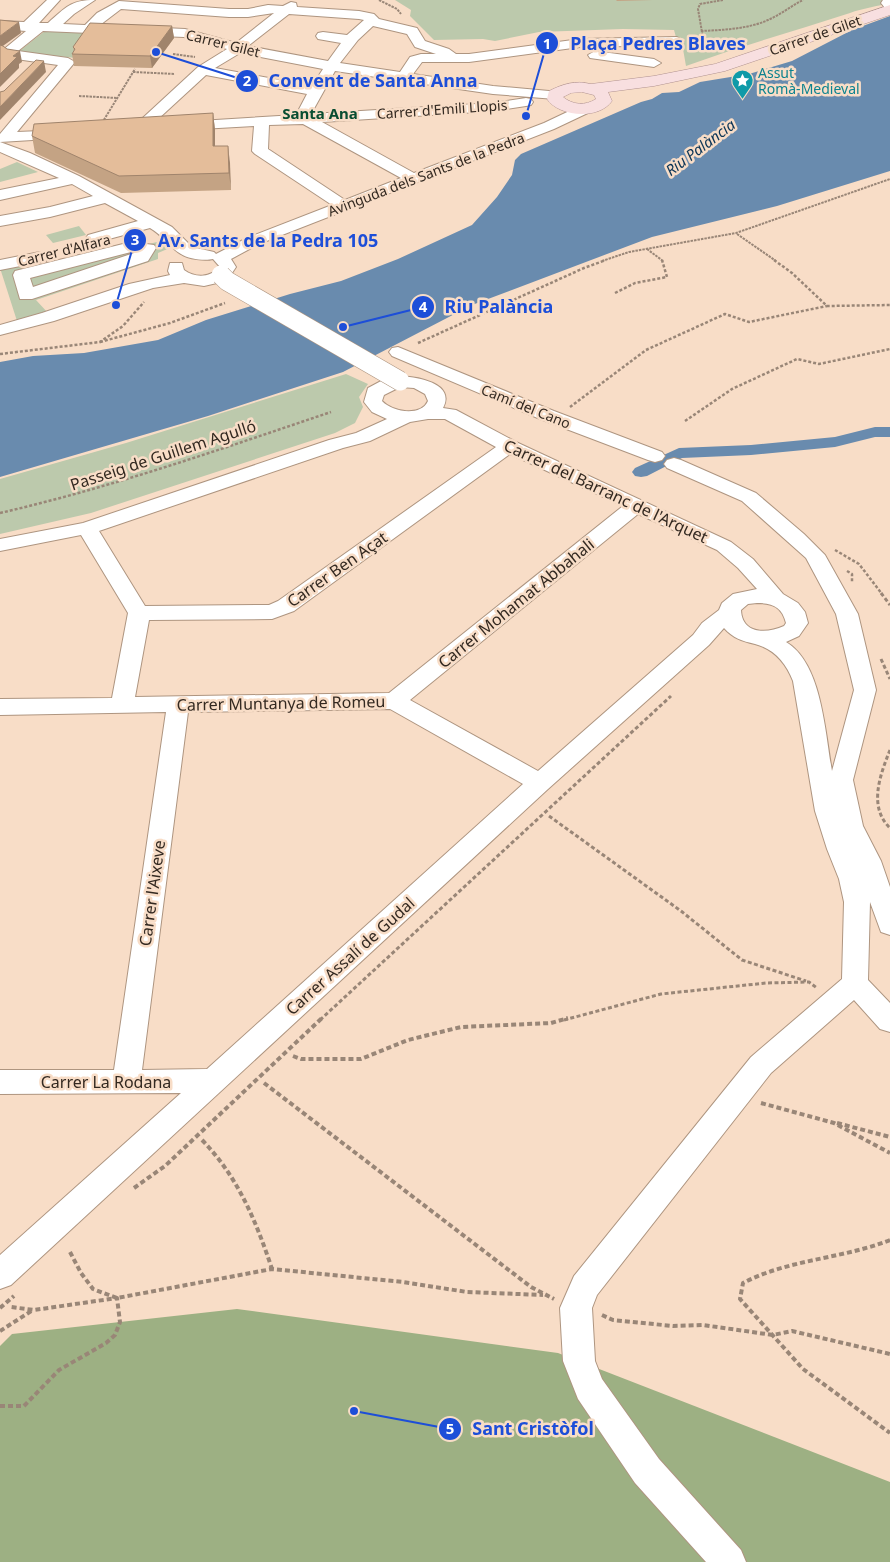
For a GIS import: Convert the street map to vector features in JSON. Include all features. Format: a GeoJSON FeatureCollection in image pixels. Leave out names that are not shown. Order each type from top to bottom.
{"type":"FeatureCollection","features":[{"type":"Feature","properties":{"kind":"main road","name":"Carrer de Gilet"},"geometry":{"type":"LineString","coordinates":[[598,93],[719,68],[890,10]]}},
{"type":"Feature","properties":{"kind":"main road"},"geometry":{"type":"LineString","coordinates":[[567,88],[598,93],[600,104],[588,108],[572,108],[556,99],[567,88]]}},
{"type":"Feature","properties":{"kind":"street"},"geometry":{"type":"LineString","coordinates":[[39,28],[54,0]]}},
{"type":"Feature","properties":{"kind":"street"},"geometry":{"type":"LineString","coordinates":[[7,54],[39,28],[88,0]]}},
{"type":"Feature","properties":{"kind":"street"},"geometry":{"type":"LineString","coordinates":[[201,63],[239,47],[298,0]]}},
{"type":"Feature","properties":{"kind":"street"},"geometry":{"type":"LineString","coordinates":[[88,29],[102,16],[119,5],[248,13],[268,9],[359,15],[412,31],[420,44],[444,52],[455,59]]}},
{"type":"Feature","properties":{"kind":"street"},"geometry":{"type":"LineString","coordinates":[[158,31],[174,9]]}},
{"type":"Feature","properties":{"kind":"street"},"geometry":{"type":"LineString","coordinates":[[373,20],[368,22],[351,40],[332,66],[316,91],[303,119],[414,179]]}},
{"type":"Feature","properties":{"kind":"street","name":"Carrer Gilet"},"geometry":{"type":"LineString","coordinates":[[1,25],[185,33],[253,52],[404,78],[556,99]]}},
{"type":"Feature","properties":{"kind":"street"},"geometry":{"type":"LineString","coordinates":[[323,36],[351,40]]}},
{"type":"Feature","properties":{"kind":"street"},"geometry":{"type":"LineString","coordinates":[[404,78],[415,60],[421,58],[455,59],[580,43],[676,41]]}},
{"type":"Feature","properties":{"kind":"street"},"geometry":{"type":"LineString","coordinates":[[531,49],[612,56],[654,63]]}},
{"type":"Feature","properties":{"kind":"street"},"geometry":{"type":"LineString","coordinates":[[2,141],[68,62],[7,54]]}},
{"type":"Feature","properties":{"kind":"street"},"geometry":{"type":"LineString","coordinates":[[27,71],[40,58]]}},
{"type":"Feature","properties":{"kind":"street"},"geometry":{"type":"LineString","coordinates":[[201,63],[316,91]]}},
{"type":"Feature","properties":{"kind":"street","name":"Carrer d'Emili Llopis"},"geometry":{"type":"LineString","coordinates":[[201,63],[134,130],[493,107],[556,99]]}},
{"type":"Feature","properties":{"kind":"street"},"geometry":{"type":"LineString","coordinates":[[549,126],[557,116],[556,99]]}},
{"type":"Feature","properties":{"kind":"street","name":"Avinguda dels Sants de la Pedra"},"geometry":{"type":"LineString","coordinates":[[217,263],[253,241],[549,126],[588,108]]}},
{"type":"Feature","properties":{"kind":"street"},"geometry":{"type":"LineString","coordinates":[[262,122],[260,151],[344,206]]}},
{"type":"Feature","properties":{"kind":"street"},"geometry":{"type":"LineString","coordinates":[[2,141],[81,133]]}},
{"type":"Feature","properties":{"kind":"street"},"geometry":{"type":"LineString","coordinates":[[2,141],[155,224],[182,259],[204,280],[218,286],[375,380],[380,388]]}},
{"type":"Feature","properties":{"kind":"street"},"geometry":{"type":"LineString","coordinates":[[0,182],[49,167]]}},
{"type":"Feature","properties":{"kind":"street"},"geometry":{"type":"LineString","coordinates":[[0,195],[74,179]]}},
{"type":"Feature","properties":{"kind":"street"},"geometry":{"type":"LineString","coordinates":[[0,220],[50,212],[109,198]]}},
{"type":"Feature","properties":{"kind":"street"},"geometry":{"type":"LineString","coordinates":[[94,238],[155,224]]}},
{"type":"Feature","properties":{"kind":"street","name":"Carrer d'Alfara"},"geometry":{"type":"LineString","coordinates":[[0,264],[42,257],[155,224]]}},
{"type":"Feature","properties":{"kind":"street"},"geometry":{"type":"LineString","coordinates":[[148,248],[142,257],[26,296],[21,276],[131,247],[148,248],[182,259],[195,256],[217,263],[227,281],[400,381]]}},
{"type":"Feature","properties":{"kind":"street"},"geometry":{"type":"LineString","coordinates":[[0,264],[40,254]]}},
{"type":"Feature","properties":{"kind":"street"},"geometry":{"type":"LineString","coordinates":[[0,330],[54,315],[161,280],[182,259]]}},
{"type":"Feature","properties":{"kind":"street"},"geometry":{"type":"LineString","coordinates":[[204,280],[217,263]]}},
{"type":"Feature","properties":{"kind":"street","name":"Camí del Cano"},"geometry":{"type":"LineString","coordinates":[[398,352],[557,419],[665,460],[749,497],[815,555],[846,614],[857,650],[865,690],[841,780],[851,826],[869,861],[890,924]]}},
{"type":"Feature","properties":{"kind":"street"},"geometry":{"type":"LineString","coordinates":[[0,546],[87,528],[336,444],[363,437],[430,411],[436,394],[428,386],[416,382],[400,381],[380,388],[375,392],[373,402],[381,411],[398,416],[430,411]]}},
{"type":"Feature","properties":{"kind":"street"},"geometry":{"type":"LineString","coordinates":[[336,444],[366,427],[381,411]]}},
{"type":"Feature","properties":{"kind":"street","name":"Carrer del Barranc de l'Arquet"},"geometry":{"type":"LineString","coordinates":[[430,411],[637,505],[739,555],[756,576],[762,579],[775,598],[792,608],[797,622],[790,644]]}},
{"type":"Feature","properties":{"kind":"street","name":"Carrer Ben Açat"},"geometry":{"type":"LineString","coordinates":[[139,613],[272,612],[286,606],[509,446]]}},
{"type":"Feature","properties":{"kind":"street","name":"Carrer Mohamat Abbahali"},"geometry":{"type":"LineString","coordinates":[[394,701],[637,505]]}},
{"type":"Feature","properties":{"kind":"street"},"geometry":{"type":"LineString","coordinates":[[87,528],[139,613],[122,706]]}},
{"type":"Feature","properties":{"kind":"street"},"geometry":{"type":"LineString","coordinates":[[756,576],[748,597],[775,598]]}},
{"type":"Feature","properties":{"kind":"street","name":"Carrer Assalí de Gudal"},"geometry":{"type":"LineString","coordinates":[[0,1275],[540,783],[701,640],[710,628],[729,614],[734,603],[748,597]]}},
{"type":"Feature","properties":{"kind":"street"},"geometry":{"type":"LineString","coordinates":[[729,614],[730,621],[752,636],[790,644],[804,681],[827,811],[839,849],[852,879],[857,902],[845,992],[760,1065],[741,1092],[585,1286],[576,1308],[579,1361],[589,1388],[647,1471],[729,1562]]}},
{"type":"Feature","properties":{"kind":"street","name":"Carrer Assalí de Gudal"},"geometry":{"type":"LineString","coordinates":[[701,640],[731,632],[752,636]]}},
{"type":"Feature","properties":{"kind":"street","name":"Carrer Muntanya de Romeu"},"geometry":{"type":"LineString","coordinates":[[0,708],[394,701],[540,783]]}},
{"type":"Feature","properties":{"kind":"street","name":"Carrer l'Aixeve"},"geometry":{"type":"LineString","coordinates":[[126,1082],[178,705]]}},
{"type":"Feature","properties":{"kind":"street"},"geometry":{"type":"LineString","coordinates":[[845,992],[890,1021]]}},
{"type":"Feature","properties":{"kind":"street","name":"Carrer La Rodana"},"geometry":{"type":"LineString","coordinates":[[0,1082],[213,1081]]}},
{"type":"Feature","properties":{"kind":"path"},"geometry":{"type":"LineString","coordinates":[[723,0],[700,4],[698,9],[703,38],[723,52]]}},
{"type":"Feature","properties":{"kind":"path"},"geometry":{"type":"LineString","coordinates":[[701,31],[748,26],[765,22],[782,14],[803,0]]}},
{"type":"Feature","properties":{"kind":"path"},"geometry":{"type":"LineString","coordinates":[[173,54],[201,63]]}},
{"type":"Feature","properties":{"kind":"path"},"geometry":{"type":"LineString","coordinates":[[100,126],[134,71],[177,74]]}},
{"type":"Feature","properties":{"kind":"path"},"geometry":{"type":"LineString","coordinates":[[79,96],[118,98]]}},
{"type":"Feature","properties":{"kind":"path"},"geometry":{"type":"LineString","coordinates":[[398,352],[584,268],[629,252],[736,233],[890,179]]}},
{"type":"Feature","properties":{"kind":"path"},"geometry":{"type":"LineString","coordinates":[[736,233],[792,273],[827,306]]}},
{"type":"Feature","properties":{"kind":"path"},"geometry":{"type":"LineString","coordinates":[[615,293],[634,283],[667,277],[662,261],[647,249]]}},
{"type":"Feature","properties":{"kind":"path"},"geometry":{"type":"LineString","coordinates":[[0,354],[100,342],[123,326],[148,297],[139,286]]}},
{"type":"Feature","properties":{"kind":"path"},"geometry":{"type":"LineString","coordinates":[[557,419],[581,397],[646,350],[725,314],[749,322],[827,306],[890,306]]}},
{"type":"Feature","properties":{"kind":"path"},"geometry":{"type":"LineString","coordinates":[[685,421],[732,389],[796,359],[819,364],[890,349]]}},
{"type":"Feature","properties":{"kind":"path","name":"Passeig de Guillem Agulló"},"geometry":{"type":"LineString","coordinates":[[0,514],[70,497],[124,481],[331,412]]}},
{"type":"Feature","properties":{"kind":"path"},"geometry":{"type":"LineString","coordinates":[[890,750],[880,773],[878,810],[890,828]]}},
{"type":"Feature","properties":{"kind":"path"},"geometry":{"type":"LineString","coordinates":[[550,816],[681,912],[742,960],[845,992]]}},
{"type":"Feature","properties":{"kind":"path"},"geometry":{"type":"LineString","coordinates":[[293,1056],[300,1059],[361,1059],[408,1040],[462,1027],[551,1023],[661,994],[766,983],[808,982]]}},
{"type":"Feature","properties":{"kind":"path"},"geometry":{"type":"LineString","coordinates":[[264,1083],[276,1094],[544,1295],[613,1320],[674,1326],[703,1325],[774,1335],[792,1331],[890,1354]]}},
{"type":"Feature","properties":{"kind":"path"},"geometry":{"type":"LineString","coordinates":[[760,1102],[890,1137]]}},
{"type":"Feature","properties":{"kind":"path"},"geometry":{"type":"LineString","coordinates":[[834,1123],[890,1153]]}},
{"type":"Feature","properties":{"kind":"path"},"geometry":{"type":"LineString","coordinates":[[202,1140],[215,1152],[231,1172],[256,1222],[272,1268]]}},
{"type":"Feature","properties":{"kind":"path"},"geometry":{"type":"LineString","coordinates":[[890,1240],[846,1255],[806,1261],[772,1269],[743,1283],[740,1299],[803,1369],[890,1433]]}},
{"type":"Feature","properties":{"kind":"path"},"geometry":{"type":"LineString","coordinates":[[70,1252],[81,1273],[93,1289],[117,1298]]}},
{"type":"Feature","properties":{"kind":"path"},"geometry":{"type":"LineString","coordinates":[[11,1307],[34,1310],[98,1302],[272,1268],[403,1282],[467,1292],[544,1295]]}},
{"type":"Feature","properties":{"kind":"path"},"geometry":{"type":"LineString","coordinates":[[0,1406],[24,1406],[34,1393],[71,1361],[88,1354],[116,1335],[121,1316],[117,1298]]}},
{"type":"Feature","properties":{"kind":"path"},"geometry":{"type":"LineString","coordinates":[[0,1331],[34,1310]]}},
{"type":"Feature","properties":{"kind":"green space"},"geometry":{"type":"Polygon","coordinates":[[[395,0],[890,0],[890,2],[855,11],[686,66],[683,49],[677,41],[674,30],[623,29],[539,32],[495,41],[483,39],[434,40],[410,16],[411,10],[395,0]]]}},
{"type":"Feature","properties":{"kind":"green space"},"geometry":{"type":"Polygon","coordinates":[[[45,31],[85,33],[76,58],[18,52],[45,31]]]}},
{"type":"Feature","properties":{"kind":"green space"},"geometry":{"type":"Polygon","coordinates":[[[17,162],[38,172],[0,182],[0,169],[17,162]]]}},
{"type":"Feature","properties":{"kind":"green space"},"geometry":{"type":"Polygon","coordinates":[[[79,226],[86,235],[53,243],[46,235],[79,226]]]}},
{"type":"Feature","properties":{"kind":"green space"},"geometry":{"type":"Polygon","coordinates":[[[161,241],[172,247],[158,253],[158,259],[36,300],[48,313],[17,321],[0,268],[25,263],[31,273],[161,241]]]}},
{"type":"Feature","properties":{"kind":"green space"},"geometry":{"type":"Polygon","coordinates":[[[346,374],[368,384],[359,397],[363,407],[355,423],[335,433],[91,513],[0,534],[0,479],[126,443],[346,374]]]}},
{"type":"Feature","properties":{"kind":"green space"},"geometry":{"type":"Polygon","coordinates":[[[237,1309],[558,1353],[890,1482],[890,1562],[0,1562],[0,1346],[12,1334],[237,1309]]]}},
{"type":"Feature","properties":{"kind":"water"},"geometry":{"type":"Polygon","coordinates":[[[890,16],[890,171],[777,206],[652,237],[472,305],[343,372],[208,416],[0,477],[0,362],[33,356],[84,353],[158,340],[206,320],[290,294],[341,281],[398,259],[472,225],[497,197],[512,175],[515,160],[521,154],[652,99],[662,93],[679,92],[700,82],[749,74],[792,61],[852,30],[890,16]]]}},
{"type":"Feature","properties":{"kind":"building"},"geometry":{"type":"Polygon","coordinates":[[[0,20],[19,22],[0,36],[0,20]]]}},
{"type":"Feature","properties":{"kind":"building"},"geometry":{"type":"Polygon","coordinates":[[[90,23],[172,26],[150,56],[72,54],[75,49],[73,47],[90,23]]]}},
{"type":"Feature","properties":{"kind":"building"},"geometry":{"type":"Polygon","coordinates":[[[0,45],[7,49],[20,51],[13,56],[17,57],[0,74],[0,45]]]}},
{"type":"Feature","properties":{"kind":"building"},"geometry":{"type":"Polygon","coordinates":[[[36,60],[44,61],[0,107],[0,92],[4,91],[36,60]]]}},
{"type":"Feature","properties":{"kind":"building"},"geometry":{"type":"Polygon","coordinates":[[[213,113],[213,146],[228,146],[229,173],[119,176],[32,136],[34,124],[213,113]]]}},
{"type":"Feature","properties":{"kind":"waterway"},"geometry":{"type":"LineString","coordinates":[[641,472],[679,453],[751,450],[835,442],[875,432],[890,432]]}},
{"type":"Feature","properties":{"kind":"place","name":"Convent de Santa Anna"},"geometry":{"type":"Point","coordinates":[156,52]}},
{"type":"Feature","properties":{"kind":"place","name":"Assut Romà-Medieval"},"geometry":{"type":"Point","coordinates":[742,99]}},
{"type":"Feature","properties":{"kind":"place","name":"Plaça Pedres Blaves"},"geometry":{"type":"Point","coordinates":[526,116]}},
{"type":"Feature","properties":{"kind":"place","name":"Av. Sants de la Pedra 105"},"geometry":{"type":"Point","coordinates":[116,305]}},
{"type":"Feature","properties":{"kind":"place","name":"Riu Palància"},"geometry":{"type":"Point","coordinates":[343,327]}},
{"type":"Feature","properties":{"kind":"place","name":"Sant Cristòfol"},"geometry":{"type":"Point","coordinates":[354,1411]}},
{"type":"Feature","properties":{"kind":"district","name":"Santa Ana"},"geometry":{"type":"Point","coordinates":[320,113]}}]}
